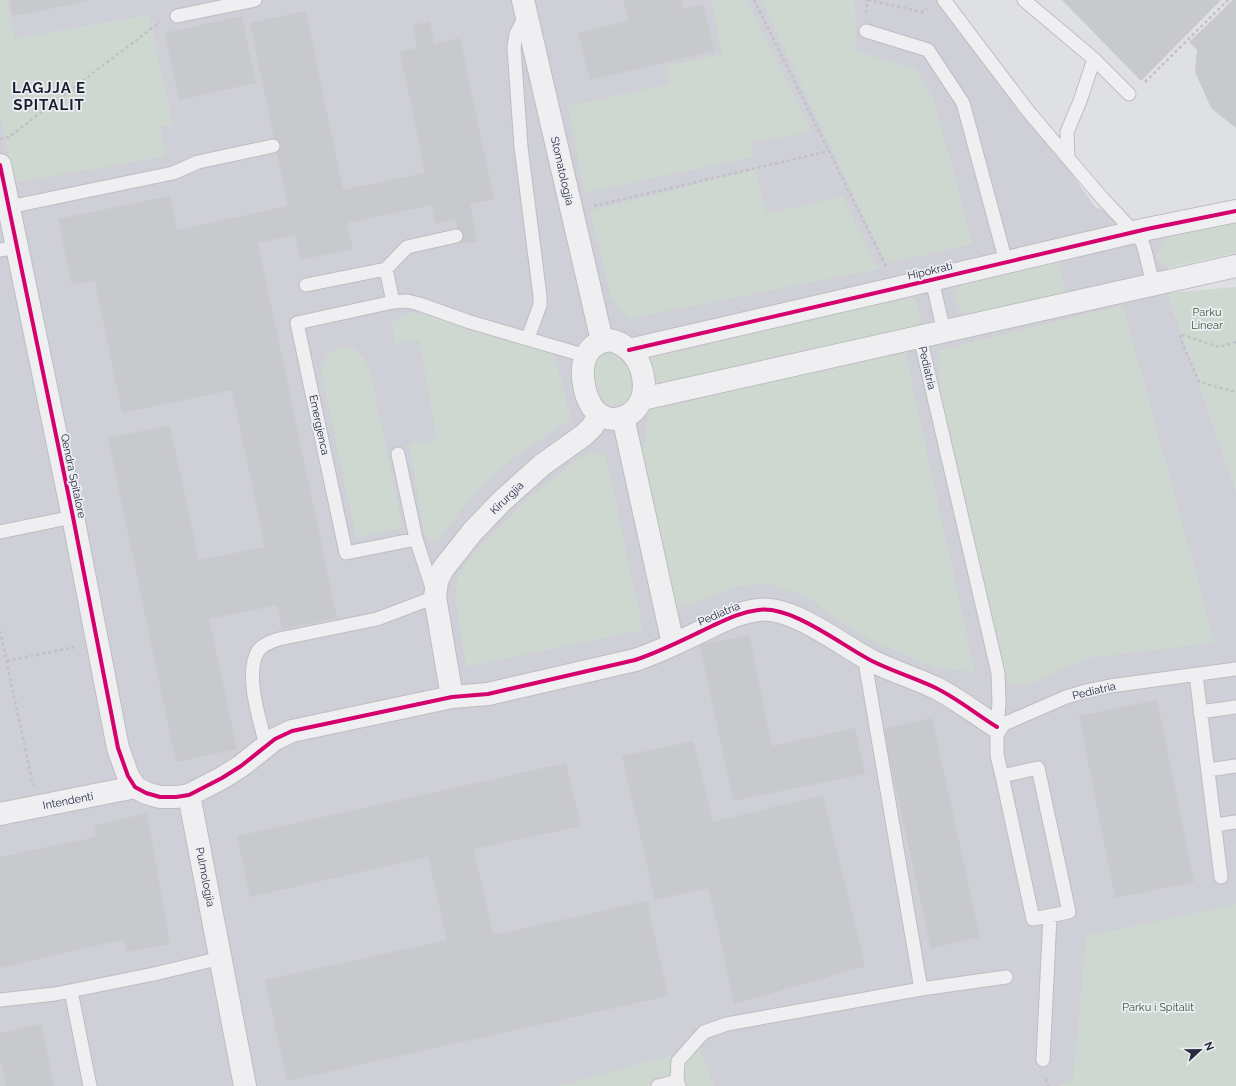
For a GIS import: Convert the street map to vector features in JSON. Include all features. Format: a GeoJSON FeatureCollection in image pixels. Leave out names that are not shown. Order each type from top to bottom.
{"type":"FeatureCollection","features":[{"type":"Feature","properties":{"kind":"street","name":"Stomatologjia"},"geometry":{"type":"LineString","coordinates":[[524,8],[602,341]]}},
{"type":"Feature","properties":{"kind":"street","name":"Qendra Spitalore"},"geometry":{"type":"LineString","coordinates":[[0,165],[5,196],[8,249],[73,517],[118,748],[128,776],[135,788]]}},
{"type":"Feature","properties":{"kind":"street","name":"Hipokrati"},"geometry":{"type":"LineString","coordinates":[[629,350],[1134,232],[1236,211]]}},
{"type":"Feature","properties":{"kind":"street"},"geometry":{"type":"LineString","coordinates":[[642,399],[1236,266]]}},
{"type":"Feature","properties":{"kind":"street"},"geometry":{"type":"LineString","coordinates":[[609,340],[622,344],[629,350],[638,361],[641,371],[643,386],[642,399],[635,410],[623,417],[611,419],[599,415],[593,410],[590,404],[582,378],[582,370],[586,356],[596,344],[609,340]]}},
{"type":"Feature","properties":{"kind":"street","name":"Kirurgjia"},"geometry":{"type":"LineString","coordinates":[[452,697],[435,597],[437,581],[443,569],[473,531],[503,500],[542,465],[592,428],[599,415]]}},
{"type":"Feature","properties":{"kind":"street"},"geometry":{"type":"LineString","coordinates":[[623,417],[673,644]]}},
{"type":"Feature","properties":{"kind":"street","name":"Pediatria"},"geometry":{"type":"LineString","coordinates":[[189,795],[241,766],[266,745],[292,731],[452,697],[488,694],[635,660],[653,654],[734,616],[760,609],[781,612],[800,618],[872,661],[936,688],[997,727]]}},
{"type":"Feature","properties":{"kind":"street"},"geometry":{"type":"LineString","coordinates":[[135,788],[160,797],[189,795]]}},
{"type":"Feature","properties":{"kind":"street","name":"Intendenti"},"geometry":{"type":"LineString","coordinates":[[0,814],[135,788]]}},
{"type":"Feature","properties":{"kind":"street","name":"Pulmologjia"},"geometry":{"type":"LineString","coordinates":[[189,795],[245,1086]]}},
{"type":"Feature","properties":{"kind":"lane"},"geometry":{"type":"LineString","coordinates":[[177,16],[255,0]]}},
{"type":"Feature","properties":{"kind":"lane"},"geometry":{"type":"LineString","coordinates":[[944,0],[1028,111],[1102,198],[1142,242],[1153,284]]}},
{"type":"Feature","properties":{"kind":"lane"},"geometry":{"type":"LineString","coordinates":[[1024,0],[1094,59],[1129,94]]}},
{"type":"Feature","properties":{"kind":"lane"},"geometry":{"type":"LineString","coordinates":[[524,8],[516,34],[514,48],[521,147],[540,296],[540,305],[528,338]]}},
{"type":"Feature","properties":{"kind":"lane"},"geometry":{"type":"LineString","coordinates":[[866,31],[928,50],[963,103],[1006,262]]}},
{"type":"Feature","properties":{"kind":"lane"},"geometry":{"type":"LineString","coordinates":[[1068,158],[1068,132],[1094,59]]}},
{"type":"Feature","properties":{"kind":"lane"},"geometry":{"type":"LineString","coordinates":[[5,196],[173,173],[198,162],[273,146]]}},
{"type":"Feature","properties":{"kind":"lane"},"geometry":{"type":"LineString","coordinates":[[306,285],[386,268],[407,247],[456,236]]}},
{"type":"Feature","properties":{"kind":"lane"},"geometry":{"type":"LineString","coordinates":[[386,268],[393,302]]}},
{"type":"Feature","properties":{"kind":"lane"},"geometry":{"type":"LineString","coordinates":[[932,280],[944,332]]}},
{"type":"Feature","properties":{"kind":"lane","name":"Emergjenca"},"geometry":{"type":"LineString","coordinates":[[416,539],[346,553],[297,323],[393,302],[407,301],[470,322],[586,356]]}},
{"type":"Feature","properties":{"kind":"lane","name":"Pediatria"},"geometry":{"type":"LineString","coordinates":[[920,337],[998,673],[999,703],[997,755],[1033,919],[1050,916]]}},
{"type":"Feature","properties":{"kind":"lane","name":"Kirurgjia"},"geometry":{"type":"LineString","coordinates":[[398,454],[416,539],[435,597]]}},
{"type":"Feature","properties":{"kind":"lane"},"geometry":{"type":"LineString","coordinates":[[0,532],[73,517]]}},
{"type":"Feature","properties":{"kind":"lane"},"geometry":{"type":"LineString","coordinates":[[266,745],[252,678],[254,662],[258,650],[267,643],[280,639],[377,619],[435,597]]}},
{"type":"Feature","properties":{"kind":"lane"},"geometry":{"type":"LineString","coordinates":[[864,656],[921,990]]}},
{"type":"Feature","properties":{"kind":"lane","name":"Pediatria"},"geometry":{"type":"LineString","coordinates":[[997,727],[1066,697],[1086,690],[1236,669]]}},
{"type":"Feature","properties":{"kind":"lane"},"geometry":{"type":"LineString","coordinates":[[1196,675],[1221,877]]}},
{"type":"Feature","properties":{"kind":"lane"},"geometry":{"type":"LineString","coordinates":[[1200,712],[1236,707]]}},
{"type":"Feature","properties":{"kind":"lane"},"geometry":{"type":"LineString","coordinates":[[1208,770],[1236,766]]}},
{"type":"Feature","properties":{"kind":"lane"},"geometry":{"type":"LineString","coordinates":[[1002,776],[1038,768],[1068,912],[1050,916],[1043,1060]]}},
{"type":"Feature","properties":{"kind":"lane"},"geometry":{"type":"LineString","coordinates":[[1214,824],[1236,822]]}},
{"type":"Feature","properties":{"kind":"lane"},"geometry":{"type":"LineString","coordinates":[[0,1000],[71,991],[154,974],[221,958]]}},
{"type":"Feature","properties":{"kind":"lane"},"geometry":{"type":"LineString","coordinates":[[658,1086],[678,1083],[678,1061],[704,1032],[727,1024],[921,990],[1006,977]]}},
{"type":"Feature","properties":{"kind":"lane"},"geometry":{"type":"LineString","coordinates":[[71,991],[90,1086]]}},
{"type":"Feature","properties":{"kind":"path"},"geometry":{"type":"LineString","coordinates":[[754,0],[897,288]]}},
{"type":"Feature","properties":{"kind":"path"},"geometry":{"type":"LineString","coordinates":[[868,0],[922,12],[928,8]]}},
{"type":"Feature","properties":{"kind":"path"},"geometry":{"type":"LineString","coordinates":[[1145,82],[1228,0]]}},
{"type":"Feature","properties":{"kind":"path"},"geometry":{"type":"LineString","coordinates":[[0,139],[9,137],[162,20],[177,16]]}},
{"type":"Feature","properties":{"kind":"path"},"geometry":{"type":"LineString","coordinates":[[572,212],[829,150]]}},
{"type":"Feature","properties":{"kind":"path"},"geometry":{"type":"LineString","coordinates":[[1236,342],[1219,347],[1180,334],[1180,340],[1199,382],[1236,392]]}},
{"type":"Feature","properties":{"kind":"path"},"geometry":{"type":"LineString","coordinates":[[0,631],[38,806]]}},
{"type":"Feature","properties":{"kind":"path"},"geometry":{"type":"LineString","coordinates":[[7,661],[97,642]]}},
{"type":"Feature","properties":{"kind":"shaded area"},"geometry":{"type":"Polygon","coordinates":[[[0,0],[949,0],[1095,207],[1168,233],[1168,294],[1236,491],[1236,1086],[0,1086],[0,0]]]}},
{"type":"Feature","properties":{"kind":"green space"},"geometry":{"type":"Polygon","coordinates":[[[0,0],[7,0],[15,38],[149,15],[173,126],[160,126],[166,156],[14,183],[0,114],[0,0]]]}},
{"type":"Feature","properties":{"kind":"green space"},"geometry":{"type":"Polygon","coordinates":[[[712,0],[747,0],[812,132],[751,142],[753,157],[584,193],[568,106],[670,84],[666,66],[722,54],[712,0]]]}},
{"type":"Feature","properties":{"kind":"green space"},"geometry":{"type":"Polygon","coordinates":[[[761,0],[855,0],[856,51],[917,69],[934,100],[973,244],[886,264],[761,0]]]}},
{"type":"Feature","properties":{"kind":"green space"},"geometry":{"type":"Polygon","coordinates":[[[756,169],[766,214],[843,196],[879,269],[628,319],[611,298],[590,211],[756,169]]]}},
{"type":"Feature","properties":{"kind":"green space"},"geometry":{"type":"Polygon","coordinates":[[[1236,219],[1236,253],[1167,268],[1156,257],[1168,233],[1236,219]]]}},
{"type":"Feature","properties":{"kind":"green space"},"geometry":{"type":"Polygon","coordinates":[[[1058,259],[1066,293],[971,317],[957,305],[955,296],[964,280],[1058,259]]]}},
{"type":"Feature","properties":{"kind":"green space","name":"Parku Linear"},"geometry":{"type":"Polygon","coordinates":[[[1236,287],[1236,491],[1168,293],[1236,287]]]}},
{"type":"Feature","properties":{"kind":"green space"},"geometry":{"type":"Polygon","coordinates":[[[913,295],[917,301],[920,311],[920,323],[912,329],[655,386],[646,351],[913,295]]]}},
{"type":"Feature","properties":{"kind":"green space"},"geometry":{"type":"Polygon","coordinates":[[[1123,305],[1215,643],[1088,658],[1029,685],[1008,684],[940,394],[939,350],[1123,305]]]}},
{"type":"Feature","properties":{"kind":"green space"},"geometry":{"type":"Polygon","coordinates":[[[411,312],[436,316],[553,348],[571,419],[519,454],[483,484],[439,540],[428,540],[423,528],[409,444],[437,440],[419,340],[394,345],[392,322],[411,312]]]}},
{"type":"Feature","properties":{"kind":"green space"},"geometry":{"type":"Polygon","coordinates":[[[348,346],[362,356],[370,371],[403,528],[356,538],[321,371],[325,360],[333,351],[348,346]]]}},
{"type":"Feature","properties":{"kind":"green space"},"geometry":{"type":"Polygon","coordinates":[[[905,351],[975,672],[935,668],[869,639],[841,622],[806,596],[770,584],[739,586],[672,611],[642,457],[650,403],[905,351]]]}},
{"type":"Feature","properties":{"kind":"green space"},"geometry":{"type":"Polygon","coordinates":[[[614,353],[624,360],[627,365],[632,377],[633,389],[628,400],[620,405],[611,406],[604,403],[598,397],[594,390],[592,381],[595,363],[600,357],[614,353]]]}},
{"type":"Feature","properties":{"kind":"green space"},"geometry":{"type":"Polygon","coordinates":[[[591,452],[606,456],[643,630],[466,667],[455,596],[457,578],[471,556],[523,503],[575,460],[591,452]]]}},
{"type":"Feature","properties":{"kind":"green space","name":"Parku i Spitalit"},"geometry":{"type":"Polygon","coordinates":[[[1236,904],[1236,1086],[1059,1086],[1073,1078],[1086,936],[1236,904]]]}},
{"type":"Feature","properties":{"kind":"green space"},"geometry":{"type":"Polygon","coordinates":[[[699,1048],[715,1086],[557,1086],[699,1048]]]}},
{"type":"Feature","properties":{"kind":"building"},"geometry":{"type":"Polygon","coordinates":[[[10,0],[87,0],[88,1],[13,16],[10,0]]]}},
{"type":"Feature","properties":{"kind":"building"},"geometry":{"type":"Polygon","coordinates":[[[623,0],[681,0],[683,9],[703,4],[714,51],[590,80],[578,33],[628,21],[623,0]]]}},
{"type":"Feature","properties":{"kind":"building"},"geometry":{"type":"Polygon","coordinates":[[[1062,0],[1221,0],[1141,81],[1062,0]]]}},
{"type":"Feature","properties":{"kind":"building"},"geometry":{"type":"Polygon","coordinates":[[[1233,0],[1236,0],[1236,128],[1211,108],[1195,72],[1197,50],[1189,42],[1233,0]]]}},
{"type":"Feature","properties":{"kind":"building"},"geometry":{"type":"Polygon","coordinates":[[[306,11],[343,190],[425,173],[400,52],[417,48],[413,25],[430,21],[434,44],[460,38],[494,199],[470,204],[477,241],[461,244],[456,219],[436,224],[432,205],[347,223],[353,249],[300,260],[295,235],[258,243],[337,618],[282,629],[277,605],[209,619],[237,749],[176,762],[108,438],[170,425],[199,560],[265,547],[232,390],[122,413],[95,281],[72,285],[58,219],[170,196],[177,230],[288,206],[250,23],[306,11]]]}},
{"type":"Feature","properties":{"kind":"building"},"geometry":{"type":"Polygon","coordinates":[[[242,16],[256,83],[179,100],[165,33],[242,16]]]}},
{"type":"Feature","properties":{"kind":"building"},"geometry":{"type":"Polygon","coordinates":[[[749,635],[772,746],[855,728],[865,774],[733,801],[700,645],[749,635]]]}},
{"type":"Feature","properties":{"kind":"building"},"geometry":{"type":"Polygon","coordinates":[[[1157,700],[1194,882],[1115,898],[1079,716],[1157,700]]]}},
{"type":"Feature","properties":{"kind":"building"},"geometry":{"type":"Polygon","coordinates":[[[932,718],[980,937],[931,948],[883,729],[932,718]]]}},
{"type":"Feature","properties":{"kind":"building"},"geometry":{"type":"Polygon","coordinates":[[[693,741],[713,822],[823,795],[865,966],[734,1004],[709,888],[655,900],[622,756],[693,741]]]}},
{"type":"Feature","properties":{"kind":"building"},"geometry":{"type":"Polygon","coordinates":[[[566,763],[581,826],[474,849],[493,935],[647,901],[668,996],[287,1081],[265,980],[447,940],[428,857],[250,897],[237,836],[566,763]]]}},
{"type":"Feature","properties":{"kind":"building"},"geometry":{"type":"Polygon","coordinates":[[[147,813],[170,944],[127,952],[124,939],[0,968],[0,857],[96,837],[94,826],[147,813]]]}},
{"type":"Feature","properties":{"kind":"building"},"geometry":{"type":"Polygon","coordinates":[[[41,1024],[54,1086],[6,1086],[0,1059],[0,1033],[41,1024]]]}},
{"type":"Feature","properties":{"kind":"cycle path"},"geometry":{"type":"LineString","coordinates":[[0,165],[73,517],[118,748],[128,776],[135,787],[146,793],[160,797],[189,795],[222,778],[241,766],[275,739],[292,731],[452,697],[488,694],[635,660],[665,648],[729,618],[746,612],[758,610],[771,610],[801,620],[872,661],[944,692],[997,727]]}},
{"type":"Feature","properties":{"kind":"cycle path"},"geometry":{"type":"LineString","coordinates":[[629,350],[1147,229],[1236,211]]}},
{"type":"Feature","properties":{"kind":"district","name":"LAGJJA E SPITALIT"},"geometry":{"type":"Point","coordinates":[49,96]}}]}
